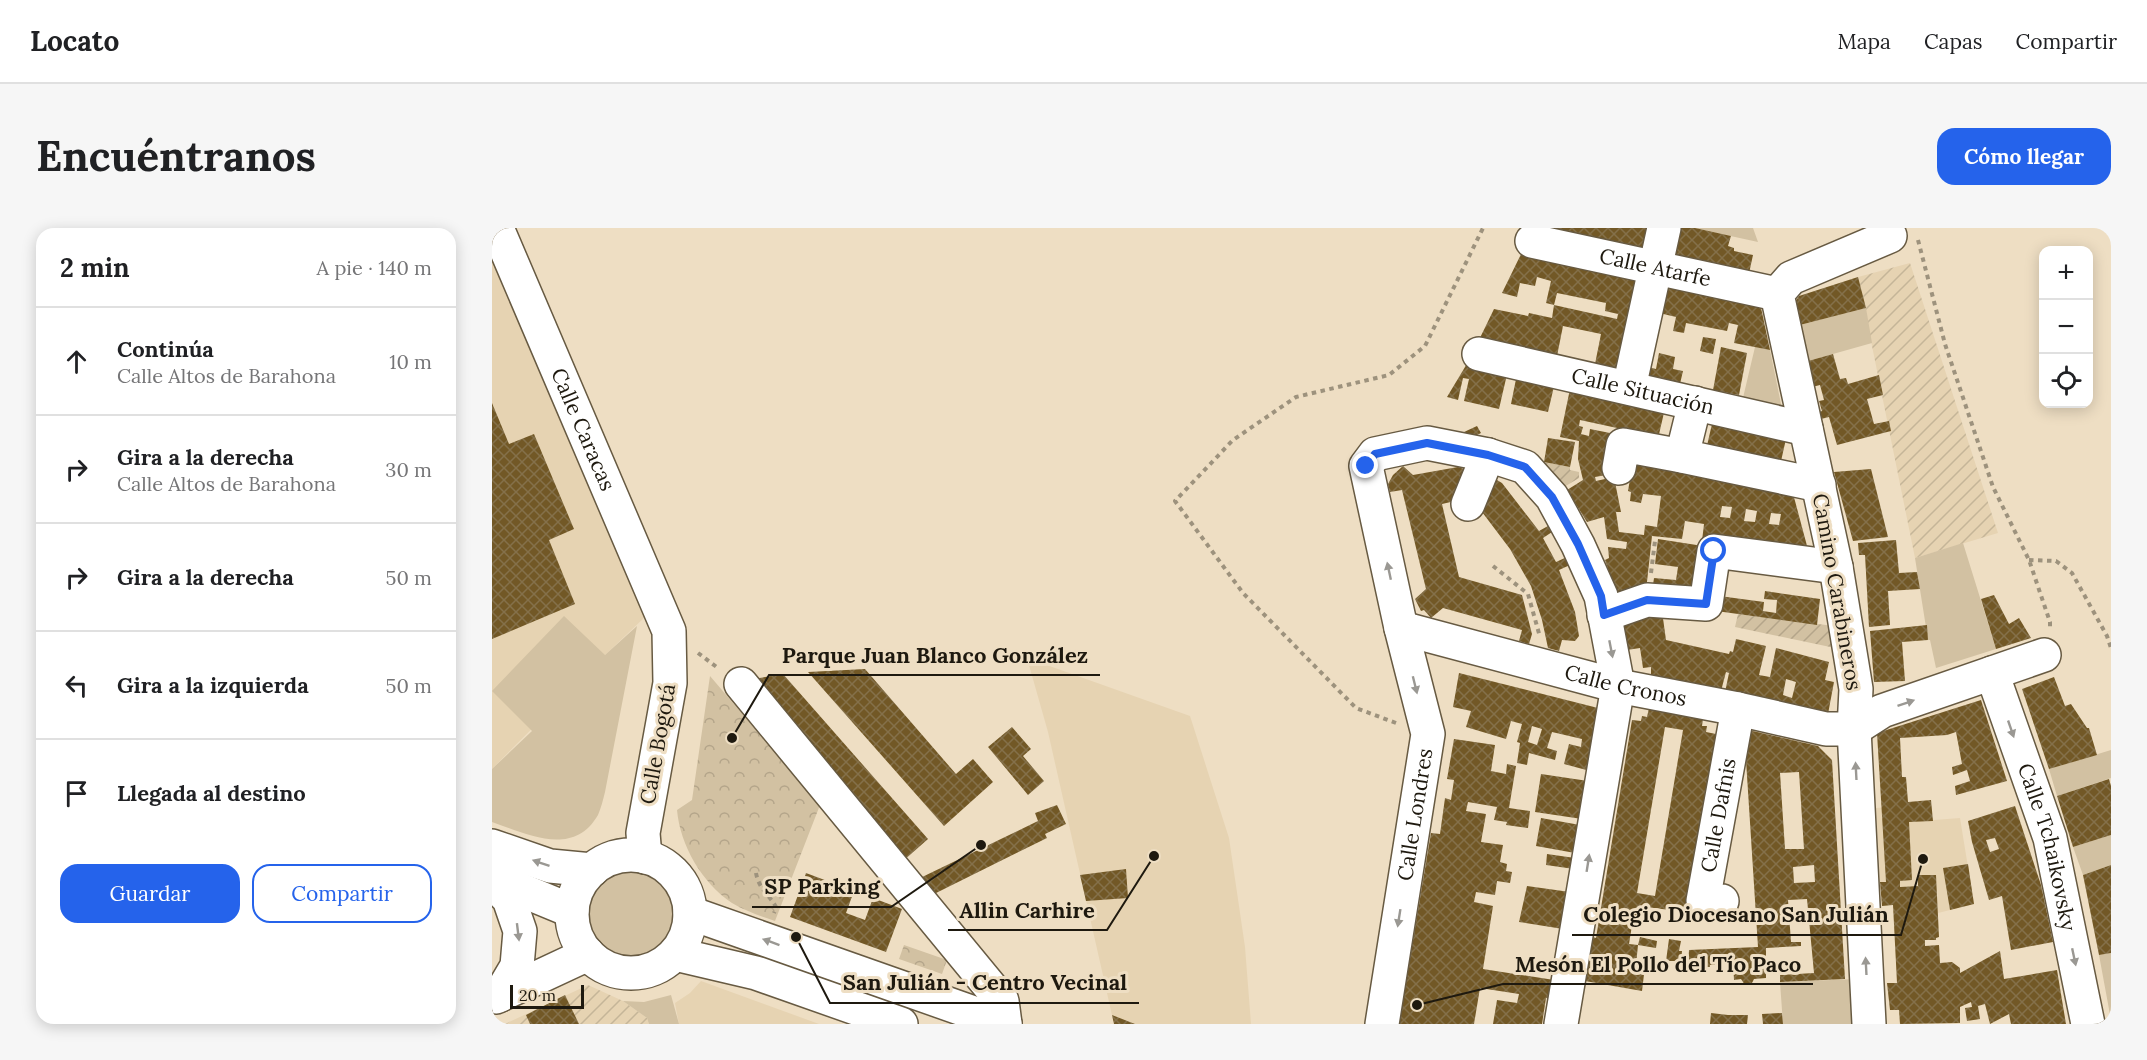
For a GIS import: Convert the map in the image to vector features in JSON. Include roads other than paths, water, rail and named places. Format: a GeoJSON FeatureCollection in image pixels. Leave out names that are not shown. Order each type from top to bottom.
{"type":"FeatureCollection","features":[{"type":"Feature","properties":{"kind":"street","name":"Calle Caracas"},"geometry":{"type":"LineString","coordinates":[[497,228],[670,642]]}},
{"type":"Feature","properties":{"kind":"street"},"geometry":{"type":"LineString","coordinates":[[1629,388],[1664,228]]}},
{"type":"Feature","properties":{"kind":"street"},"geometry":{"type":"LineString","coordinates":[[1777,294],[1791,278],[1904,237]]}},
{"type":"Feature","properties":{"kind":"street","name":"Calle Atarfe"},"geometry":{"type":"LineString","coordinates":[[1532,241],[1777,294]]}},
{"type":"Feature","properties":{"kind":"street","name":"Camino Carabineros"},"geometry":{"type":"LineString","coordinates":[[1777,294],[1836,567],[1856,689],[1854,729],[1869,1024]]}},
{"type":"Feature","properties":{"kind":"street","name":"Calle Situación"},"geometry":{"type":"LineString","coordinates":[[1479,354],[1806,429]]}},
{"type":"Feature","properties":{"kind":"street"},"geometry":{"type":"LineString","coordinates":[[1682,456],[1695,403]]}},
{"type":"Feature","properties":{"kind":"street","name":"Calle Londres"},"geometry":{"type":"LineString","coordinates":[[1382,1024],[1428,734],[1401,628],[1366,466],[1375,454],[1427,443],[1488,455]]}},
{"type":"Feature","properties":{"kind":"street"},"geometry":{"type":"LineString","coordinates":[[1619,468],[1623,445],[1819,485]]}},
{"type":"Feature","properties":{"kind":"street"},"geometry":{"type":"LineString","coordinates":[[1468,504],[1488,455],[1525,467],[1552,497],[1578,544],[1601,596],[1618,686],[1561,1024]]}},
{"type":"Feature","properties":{"kind":"street"},"geometry":{"type":"LineString","coordinates":[[1604,615],[1647,600],[1706,604],[1714,551],[1836,567]]}},
{"type":"Feature","properties":{"kind":"street","name":"Calle Cronos"},"geometry":{"type":"LineString","coordinates":[[1401,628],[1618,686],[1826,729],[1854,729]]}},
{"type":"Feature","properties":{"kind":"street","name":"Calle Bogotá"},"geometry":{"type":"LineString","coordinates":[[645,857],[642,833],[670,683],[670,642]]}},
{"type":"Feature","properties":{"kind":"street"},"geometry":{"type":"LineString","coordinates":[[1854,729],[1882,711],[2044,655]]}},
{"type":"Feature","properties":{"kind":"street","name":"Calle Tchaikovsky"},"geometry":{"type":"LineString","coordinates":[[1992,673],[2050,838],[2088,1024]]}},
{"type":"Feature","properties":{"kind":"street"},"geometry":{"type":"LineString","coordinates":[[690,913],[1005,1024],[1002,1001],[741,684]]}},
{"type":"Feature","properties":{"kind":"street","name":"Calle Dafnis"},"geometry":{"type":"LineString","coordinates":[[1722,901],[1703,901],[1738,709]]}},
{"type":"Feature","properties":{"kind":"street"},"geometry":{"type":"LineString","coordinates":[[492,846],[550,866],[592,870]]}},
{"type":"Feature","properties":{"kind":"street"},"geometry":{"type":"LineString","coordinates":[[626,855],[645,857],[663,864],[678,877],[687,894],[690,913],[687,935],[675,954],[648,971],[632,973],[608,968],[588,954],[576,934],[572,912],[578,889],[592,870],[608,860],[626,855]]}},
{"type":"Feature","properties":{"kind":"street"},"geometry":{"type":"LineString","coordinates":[[492,880],[572,912]]}},
{"type":"Feature","properties":{"kind":"street"},"geometry":{"type":"LineString","coordinates":[[492,880],[509,899],[520,931],[517,966],[496,997]]}},
{"type":"Feature","properties":{"kind":"street"},"geometry":{"type":"LineString","coordinates":[[496,997],[588,954]]}},
{"type":"Feature","properties":{"kind":"street"},"geometry":{"type":"LineString","coordinates":[[675,954],[756,973],[901,1024]]}},
{"type":"Feature","properties":{"kind":"place","name":"Parque Juan Blanco González"},"geometry":{"type":"Point","coordinates":[732,738]}},
{"type":"Feature","properties":{"kind":"place","name":"SP Parking"},"geometry":{"type":"Point","coordinates":[981,845]}},
{"type":"Feature","properties":{"kind":"place","name":"Allin Carhire"},"geometry":{"type":"Point","coordinates":[1154,856]}},
{"type":"Feature","properties":{"kind":"place","name":"Colegio Diocesano San Julián"},"geometry":{"type":"Point","coordinates":[1923,859]}},
{"type":"Feature","properties":{"kind":"place","name":"San Julián - Centro Vecinal"},"geometry":{"type":"Point","coordinates":[796,937]}},
{"type":"Feature","properties":{"kind":"place","name":"Mesón El Pollo del Tío Paco"},"geometry":{"type":"Point","coordinates":[1417,1005]}}]}
